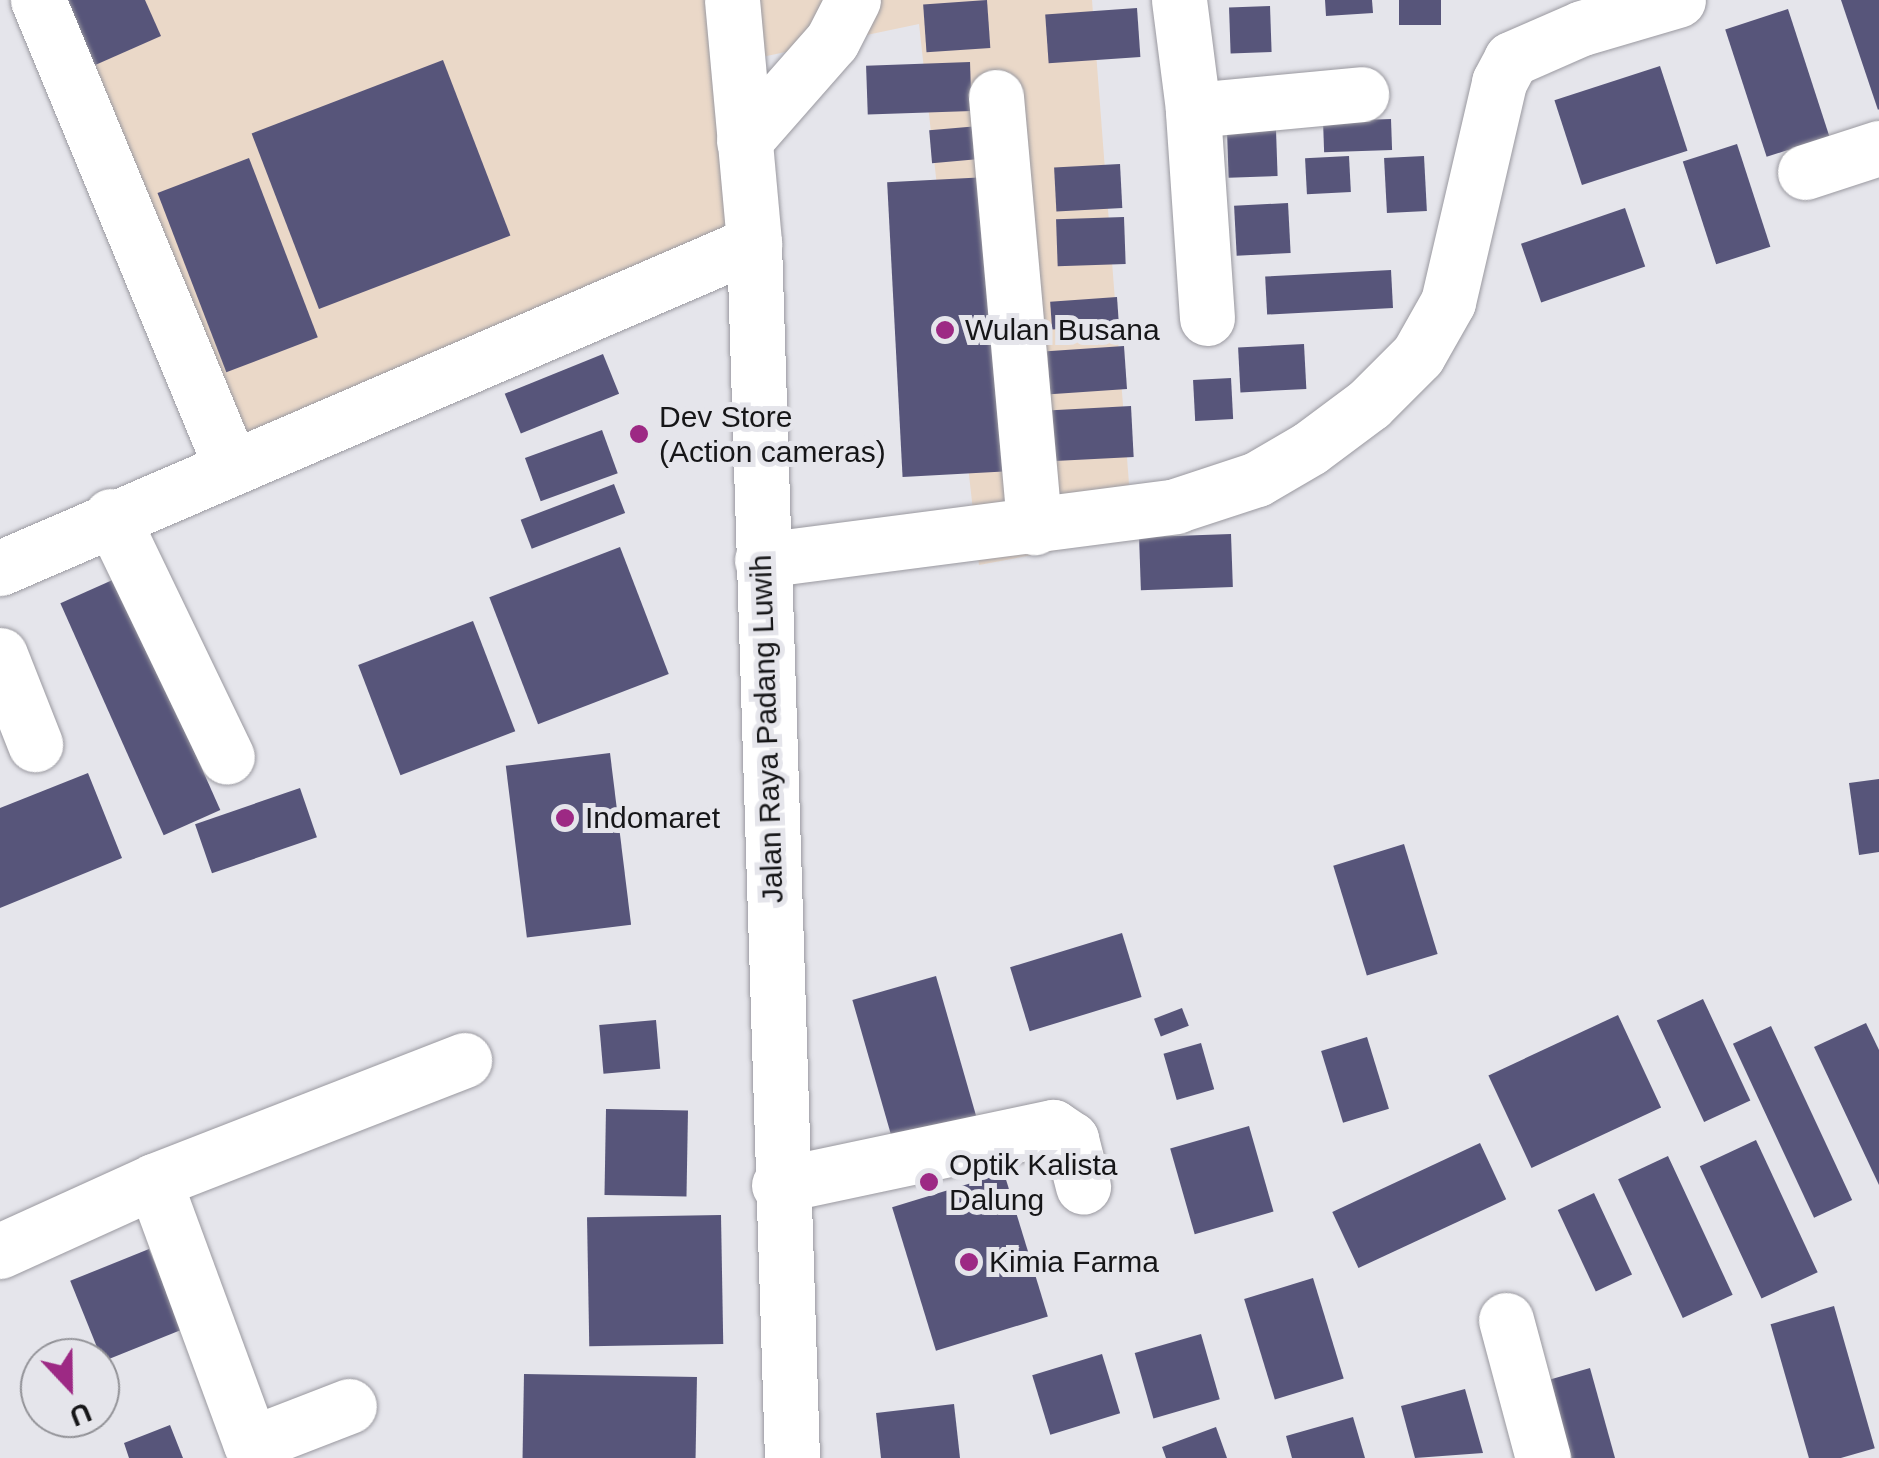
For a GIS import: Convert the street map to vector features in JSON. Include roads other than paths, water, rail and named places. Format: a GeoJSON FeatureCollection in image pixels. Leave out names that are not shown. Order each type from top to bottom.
{"type":"FeatureCollection","features":[{"type":"Feature","properties":{"kind":"street"},"geometry":{"type":"LineString","coordinates":[[38,0],[230,464]]}},
{"type":"Feature","properties":{"kind":"street","name":"Jalan Raya Padang Luwih"},"geometry":{"type":"LineString","coordinates":[[732,0],[754,244],[779,1185],[792,1458]]}},
{"type":"Feature","properties":{"kind":"street"},"geometry":{"type":"LineString","coordinates":[[744,141],[832,41],[853,0]]}},
{"type":"Feature","properties":{"kind":"street"},"geometry":{"type":"LineString","coordinates":[[1179,0],[1193,110],[1207,318]]}},
{"type":"Feature","properties":{"kind":"street"},"geometry":{"type":"LineString","coordinates":[[762,560],[1034,527],[1219,494],[1310,448],[1369,404],[1418,355],[1448,302],[1500,82],[1512,59],[1582,28],[1678,0]]}},
{"type":"Feature","properties":{"kind":"street"},"geometry":{"type":"LineString","coordinates":[[1193,110],[1361,94]]}},
{"type":"Feature","properties":{"kind":"street"},"geometry":{"type":"LineString","coordinates":[[996,96],[1034,527]]}},
{"type":"Feature","properties":{"kind":"street"},"geometry":{"type":"LineString","coordinates":[[1805,172],[1879,148]]}},
{"type":"Feature","properties":{"kind":"street"},"geometry":{"type":"LineString","coordinates":[[0,568],[230,464],[754,244]]}},
{"type":"Feature","properties":{"kind":"street"},"geometry":{"type":"LineString","coordinates":[[111,516],[227,757]]}},
{"type":"Feature","properties":{"kind":"street"},"geometry":{"type":"LineString","coordinates":[[0,655],[35,744]]}},
{"type":"Feature","properties":{"kind":"street"},"geometry":{"type":"LineString","coordinates":[[0,1250],[154,1181],[464,1060]]}},
{"type":"Feature","properties":{"kind":"street"},"geometry":{"type":"LineString","coordinates":[[779,1185],[1054,1127],[1070,1139],[1083,1186]]}},
{"type":"Feature","properties":{"kind":"street"},"geometry":{"type":"LineString","coordinates":[[154,1181],[251,1444],[349,1406]]}},
{"type":"Feature","properties":{"kind":"street"},"geometry":{"type":"LineString","coordinates":[[1506,1320],[1543,1458]]}},
{"type":"Feature","properties":{"kind":"place","name":"Wulan Busana"},"geometry":{"type":"Point","coordinates":[945,330]}},
{"type":"Feature","properties":{"kind":"place","name":"Dev Store (Action cameras)"},"geometry":{"type":"Point","coordinates":[639,434]}},
{"type":"Feature","properties":{"kind":"place","name":"Indomaret"},"geometry":{"type":"Point","coordinates":[565,818]}},
{"type":"Feature","properties":{"kind":"place","name":"Optik Kalista Dalung"},"geometry":{"type":"Point","coordinates":[929,1182]}},
{"type":"Feature","properties":{"kind":"place","name":"Kimia Farma"},"geometry":{"type":"Point","coordinates":[969,1262]}}]}
